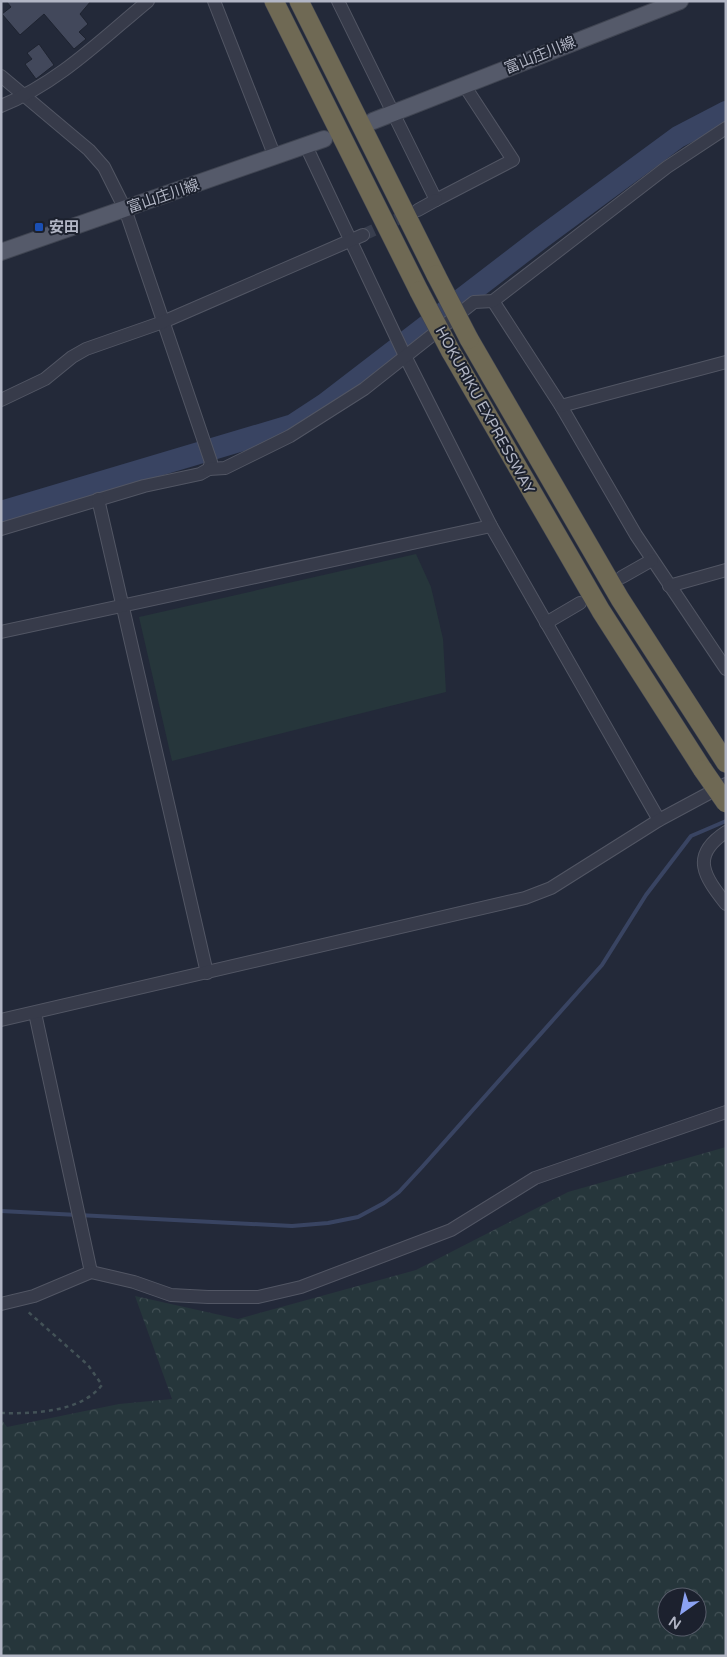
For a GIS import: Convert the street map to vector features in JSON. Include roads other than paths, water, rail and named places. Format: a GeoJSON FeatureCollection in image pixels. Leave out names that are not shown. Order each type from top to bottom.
{"type":"FeatureCollection","features":[{"type":"Feature","properties":{"kind":"highway","name":"HOKURIKU EXPRESSWAY"},"geometry":{"type":"LineString","coordinates":[[274,1],[451,352],[596,602],[726,803]]}},
{"type":"Feature","properties":{"kind":"highway","name":"HOKURIKU EXPRESSWAY"},"geometry":{"type":"LineString","coordinates":[[299,1],[469,339],[620,599],[724,760]]}},
{"type":"Feature","properties":{"kind":"main road","name":"富山庄川線"},"geometry":{"type":"LineString","coordinates":[[373,121],[680,1]]}},
{"type":"Feature","properties":{"kind":"main road","name":"富山庄川線"},"geometry":{"type":"LineString","coordinates":[[1,252],[275,157],[324,138]]}},
{"type":"Feature","properties":{"kind":"street"},"geometry":{"type":"LineString","coordinates":[[1,106],[24,97],[59,74],[148,1]]}},
{"type":"Feature","properties":{"kind":"street"},"geometry":{"type":"LineString","coordinates":[[214,1],[275,157]]}},
{"type":"Feature","properties":{"kind":"street"},"geometry":{"type":"LineString","coordinates":[[338,1],[436,200]]}},
{"type":"Feature","properties":{"kind":"street"},"geometry":{"type":"LineString","coordinates":[[1,76],[89,150],[104,166],[125,209],[210,466]]}},
{"type":"Feature","properties":{"kind":"street"},"geometry":{"type":"LineString","coordinates":[[418,210],[513,160],[464,85]]}},
{"type":"Feature","properties":{"kind":"street"},"geometry":{"type":"LineString","coordinates":[[1,529],[144,486],[200,474],[210,466],[225,468],[290,436],[364,389],[474,302],[493,302],[667,167],[726,128]]}},
{"type":"Feature","properties":{"kind":"street"},"geometry":{"type":"LineString","coordinates":[[306,146],[349,240],[490,526],[659,820]]}},
{"type":"Feature","properties":{"kind":"street"},"geometry":{"type":"LineString","coordinates":[[1,400],[46,379],[72,357],[86,349],[163,322],[363,235]]}},
{"type":"Feature","properties":{"kind":"street"},"geometry":{"type":"LineString","coordinates":[[493,302],[560,406],[585,451],[652,560],[726,669]]}},
{"type":"Feature","properties":{"kind":"street"},"geometry":{"type":"LineString","coordinates":[[560,406],[726,362]]}},
{"type":"Feature","properties":{"kind":"street"},"geometry":{"type":"LineString","coordinates":[[98,499],[207,973]]}},
{"type":"Feature","properties":{"kind":"street"},"geometry":{"type":"LineString","coordinates":[[1,632],[490,526]]}},
{"type":"Feature","properties":{"kind":"street"},"geometry":{"type":"LineString","coordinates":[[622,578],[652,560]]}},
{"type":"Feature","properties":{"kind":"street"},"geometry":{"type":"LineString","coordinates":[[670,586],[726,570]]}},
{"type":"Feature","properties":{"kind":"street"},"geometry":{"type":"LineString","coordinates":[[546,623],[580,603]]}},
{"type":"Feature","properties":{"kind":"street"},"geometry":{"type":"LineString","coordinates":[[1,1020],[525,898],[551,888],[659,820],[726,784]]}},
{"type":"Feature","properties":{"kind":"street"},"geometry":{"type":"LineString","coordinates":[[726,832],[712,844],[703,860],[706,879],[726,904]]}},
{"type":"Feature","properties":{"kind":"street"},"geometry":{"type":"LineString","coordinates":[[35,1013],[90,1272]]}},
{"type":"Feature","properties":{"kind":"street"},"geometry":{"type":"LineString","coordinates":[[1,1304],[16,1302],[90,1272],[134,1282],[171,1295],[199,1297],[258,1297],[301,1287],[451,1230],[535,1178],[726,1112]]}},
{"type":"Feature","properties":{"kind":"street"},"geometry":{"type":"LineString","coordinates":[[1,1296],[16,1302]]}},
{"type":"Feature","properties":{"kind":"waterway"},"geometry":{"type":"LineString","coordinates":[[1,512],[293,425],[325,404],[541,238],[678,137],[726,112]]}},
{"type":"Feature","properties":{"kind":"waterway"},"geometry":{"type":"LineString","coordinates":[[1,1211],[292,1226],[328,1223],[358,1217],[384,1203],[399,1192],[602,965],[646,895],[691,836],[726,821]]}},
{"type":"Feature","properties":{"kind":"tunnel"},"geometry":{"type":"LineString","coordinates":[[363,235],[413,212]]}},
{"type":"Feature","properties":{"kind":"place","name":"安田"},"geometry":{"type":"Point","coordinates":[39,227]}}]}
